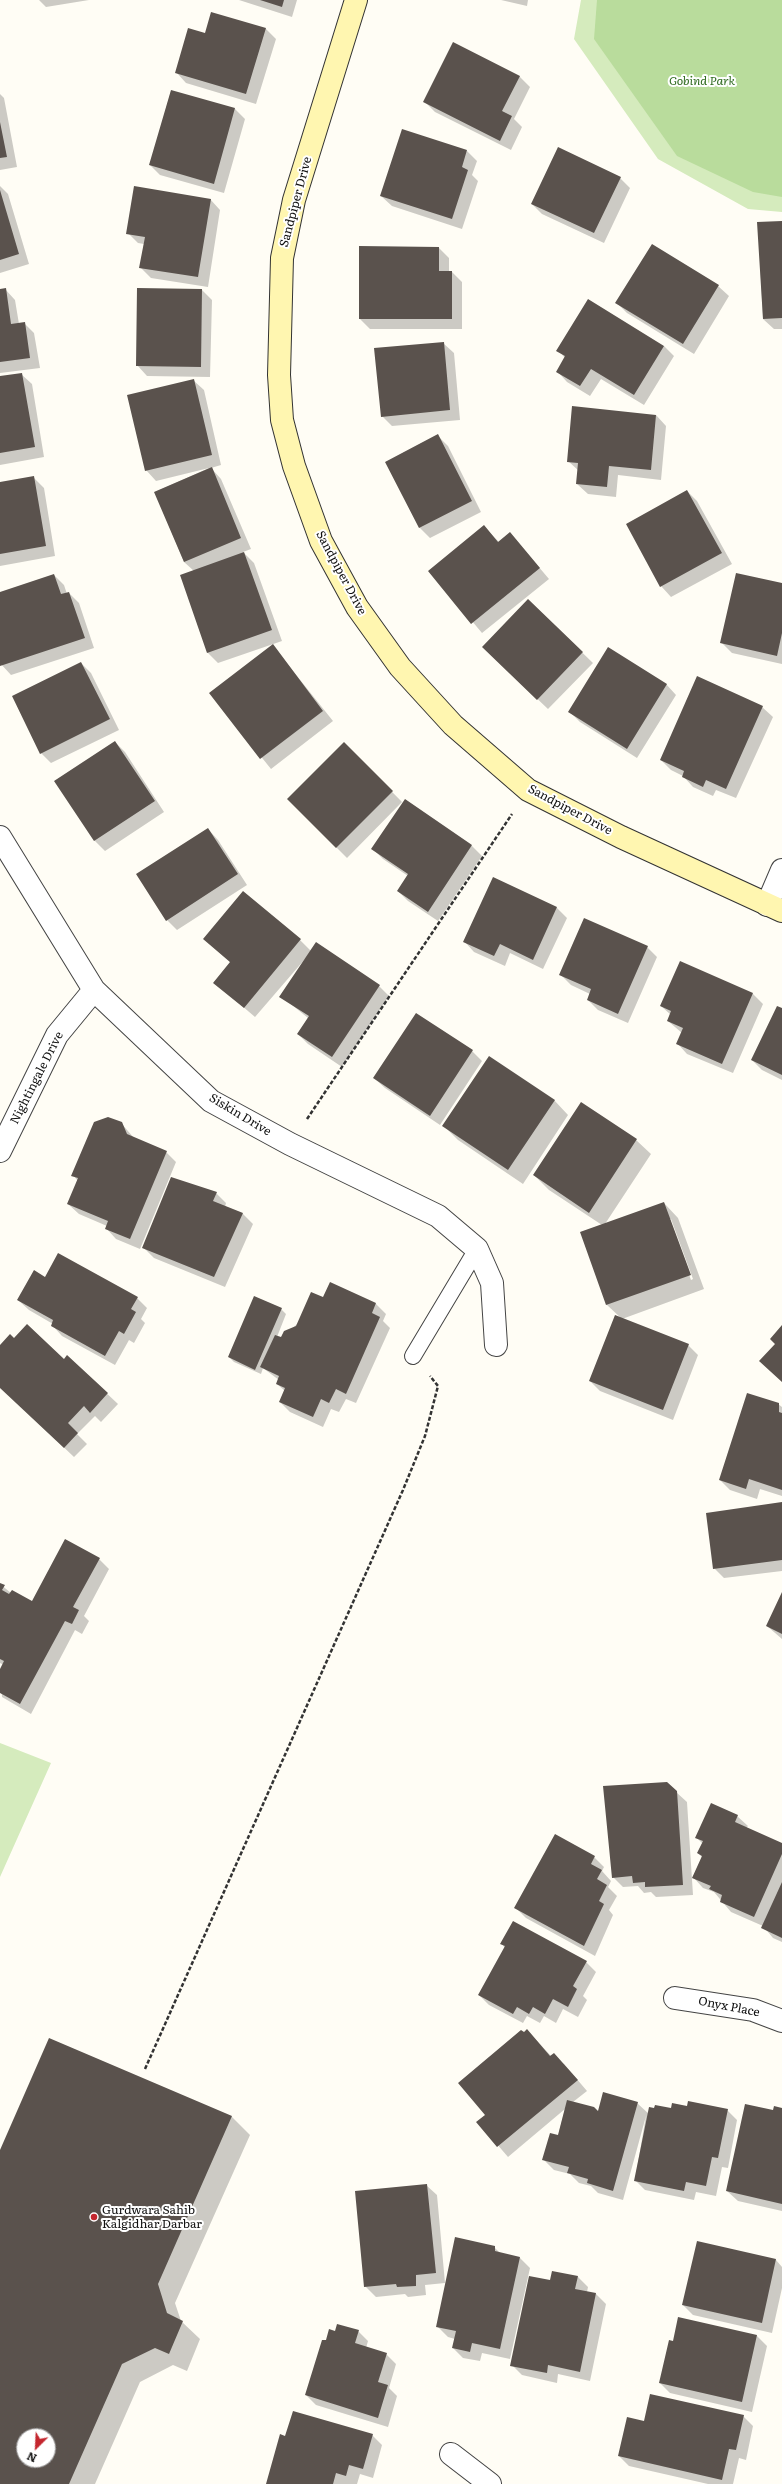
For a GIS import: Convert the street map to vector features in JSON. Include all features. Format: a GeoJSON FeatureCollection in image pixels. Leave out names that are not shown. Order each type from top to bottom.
{"type":"FeatureCollection","features":[{"type":"Feature","properties":{"kind":"street","name":"Sandpiper Drive"},"geometry":{"type":"LineString","coordinates":[[356,0],[294,200],[282,258],[279,375],[282,420],[294,466],[321,541],[357,606],[400,667],[453,725],[528,790],[621,837],[775,908]]}},
{"type":"Feature","properties":{"kind":"street","name":"Siskin Drive"},"geometry":{"type":"LineString","coordinates":[[0,837],[94,990],[211,1101],[290,1144],[438,1216],[477,1249],[492,1283],[496,1345]]}},
{"type":"Feature","properties":{"kind":"street"},"geometry":{"type":"LineString","coordinates":[[775,908],[782,870]]}},
{"type":"Feature","properties":{"kind":"street","name":"Nightingale Drive"},"geometry":{"type":"LineString","coordinates":[[0,1151],[57,1035],[94,990]]}},
{"type":"Feature","properties":{"kind":"street","name":"Onyx Place"},"geometry":{"type":"LineString","coordinates":[[675,1998],[753,2010],[782,2021]]}},
{"type":"Feature","properties":{"kind":"street"},"geometry":{"type":"LineString","coordinates":[[451,2454],[490,2484]]}},
{"type":"Feature","properties":{"kind":"lane"},"geometry":{"type":"LineString","coordinates":[[414,1356],[477,1249]]}},
{"type":"Feature","properties":{"kind":"path"},"geometry":{"type":"LineString","coordinates":[[290,1144],[528,790]]}},
{"type":"Feature","properties":{"kind":"path"},"geometry":{"type":"LineString","coordinates":[[144,2069],[403,1490],[425,1436],[438,1386],[414,1356]]}},
{"type":"Feature","properties":{"kind":"green space","name":"Gobind Park"},"geometry":{"type":"Polygon","coordinates":[[[581,0],[782,0],[782,212],[748,209],[658,159],[574,39],[581,0]]]}},
{"type":"Feature","properties":{"kind":"green space","name":"Gobind Park"},"geometry":{"type":"Polygon","coordinates":[[[597,0],[782,0],[782,197],[753,192],[677,156],[594,39],[597,0]]]}},
{"type":"Feature","properties":{"kind":"green space"},"geometry":{"type":"Polygon","coordinates":[[[0,1743],[51,1763],[0,1877],[0,1743]]]}},
{"type":"Feature","properties":{"kind":"building"},"geometry":{"type":"Polygon","coordinates":[[[260,0],[284,0],[282,7],[260,0]]]}},
{"type":"Feature","properties":{"kind":"building"},"geometry":{"type":"Polygon","coordinates":[[[211,12],[266,28],[246,94],[175,73],[188,28],[205,33],[211,12]]]}},
{"type":"Feature","properties":{"kind":"building"},"geometry":{"type":"Polygon","coordinates":[[[453,42],[520,76],[502,111],[512,116],[500,141],[423,102],[453,42]]]}},
{"type":"Feature","properties":{"kind":"building"},"geometry":{"type":"Polygon","coordinates":[[[171,90],[235,108],[214,184],[149,165],[171,90]]]}},
{"type":"Feature","properties":{"kind":"building"},"geometry":{"type":"Polygon","coordinates":[[[0,122],[7,157],[0,158],[0,122]]]}},
{"type":"Feature","properties":{"kind":"building"},"geometry":{"type":"Polygon","coordinates":[[[402,129],[467,150],[462,167],[468,170],[452,219],[380,196],[402,129]]]}},
{"type":"Feature","properties":{"kind":"building"},"geometry":{"type":"Polygon","coordinates":[[[558,147],[621,177],[594,233],[531,204],[558,147]]]}},
{"type":"Feature","properties":{"kind":"building"},"geometry":{"type":"Polygon","coordinates":[[[134,186],[211,199],[198,277],[139,268],[145,237],[126,234],[134,186]]]}},
{"type":"Feature","properties":{"kind":"building"},"geometry":{"type":"Polygon","coordinates":[[[0,190],[19,254],[0,260],[0,190]]]}},
{"type":"Feature","properties":{"kind":"building"},"geometry":{"type":"Polygon","coordinates":[[[782,221],[782,318],[763,319],[757,222],[782,221]]]}},
{"type":"Feature","properties":{"kind":"building"},"geometry":{"type":"Polygon","coordinates":[[[652,244],[719,285],[683,344],[615,303],[652,244]]]}},
{"type":"Feature","properties":{"kind":"building"},"geometry":{"type":"Polygon","coordinates":[[[359,246],[439,247],[439,271],[452,271],[452,319],[359,319],[359,246]]]}},
{"type":"Feature","properties":{"kind":"building"},"geometry":{"type":"Polygon","coordinates":[[[6,288],[11,324],[25,322],[30,358],[0,362],[0,289],[6,288]]]}},
{"type":"Feature","properties":{"kind":"building"},"geometry":{"type":"Polygon","coordinates":[[[137,288],[202,289],[201,367],[136,366],[137,288]]]}},
{"type":"Feature","properties":{"kind":"building"},"geometry":{"type":"Polygon","coordinates":[[[588,299],[664,346],[634,395],[591,369],[580,386],[556,372],[565,356],[556,351],[588,299]]]}},
{"type":"Feature","properties":{"kind":"building"},"geometry":{"type":"Polygon","coordinates":[[[444,342],[450,410],[381,417],[374,348],[444,342]]]}},
{"type":"Feature","properties":{"kind":"building"},"geometry":{"type":"Polygon","coordinates":[[[22,373],[35,447],[0,453],[0,376],[22,373]]]}},
{"type":"Feature","properties":{"kind":"building"},"geometry":{"type":"Polygon","coordinates":[[[194,379],[212,455],[145,471],[127,395],[194,379]]]}},
{"type":"Feature","properties":{"kind":"building"},"geometry":{"type":"Polygon","coordinates":[[[572,406],[656,415],[651,470],[609,466],[607,487],[576,484],[578,463],[567,462],[572,406]]]}},
{"type":"Feature","properties":{"kind":"building"},"geometry":{"type":"Polygon","coordinates":[[[438,434],[472,501],[419,528],[385,462],[438,434]]]}},
{"type":"Feature","properties":{"kind":"building"},"geometry":{"type":"Polygon","coordinates":[[[212,467],[241,538],[184,562],[154,492],[212,467]]]}},
{"type":"Feature","properties":{"kind":"building"},"geometry":{"type":"Polygon","coordinates":[[[34,476],[46,546],[0,554],[0,482],[34,476]]]}},
{"type":"Feature","properties":{"kind":"building"},"geometry":{"type":"Polygon","coordinates":[[[687,490],[722,553],[660,587],[626,524],[687,490]]]}},
{"type":"Feature","properties":{"kind":"building"},"geometry":{"type":"Polygon","coordinates":[[[484,525],[498,542],[510,532],[540,568],[471,624],[428,571],[484,525]]]}},
{"type":"Feature","properties":{"kind":"building"},"geometry":{"type":"Polygon","coordinates":[[[244,552],[272,630],[207,653],[180,575],[244,552]]]}},
{"type":"Feature","properties":{"kind":"building"},"geometry":{"type":"Polygon","coordinates":[[[736,573],[782,583],[782,633],[777,656],[720,643],[736,573]]]}},
{"type":"Feature","properties":{"kind":"building"},"geometry":{"type":"Polygon","coordinates":[[[54,574],[61,594],[69,592],[85,638],[0,666],[0,592],[54,574]]]}},
{"type":"Feature","properties":{"kind":"building"},"geometry":{"type":"Polygon","coordinates":[[[528,599],[583,652],[537,700],[482,647],[528,599]]]}},
{"type":"Feature","properties":{"kind":"building"},"geometry":{"type":"Polygon","coordinates":[[[273,644],[323,711],[260,759],[209,693],[273,644]]]}},
{"type":"Feature","properties":{"kind":"building"},"geometry":{"type":"Polygon","coordinates":[[[608,647],[667,684],[627,749],[568,712],[608,647]]]}},
{"type":"Feature","properties":{"kind":"building"},"geometry":{"type":"Polygon","coordinates":[[[81,662],[110,719],[40,754],[12,696],[81,662]]]}},
{"type":"Feature","properties":{"kind":"building"},"geometry":{"type":"Polygon","coordinates":[[[697,676],[763,706],[726,789],[706,780],[703,787],[682,777],[684,771],[660,760],[697,676]]]}},
{"type":"Feature","properties":{"kind":"building"},"geometry":{"type":"Polygon","coordinates":[[[115,741],[155,801],[94,841],[54,781],[115,741]]]}},
{"type":"Feature","properties":{"kind":"building"},"geometry":{"type":"Polygon","coordinates":[[[344,742],[393,791],[336,848],[287,799],[344,742]]]}},
{"type":"Feature","properties":{"kind":"building"},"geometry":{"type":"Polygon","coordinates":[[[405,799],[472,845],[428,912],[397,891],[408,874],[371,849],[405,799]]]}},
{"type":"Feature","properties":{"kind":"building"},"geometry":{"type":"Polygon","coordinates":[[[208,828],[238,874],[166,921],[136,874],[208,828]]]}},
{"type":"Feature","properties":{"kind":"building"},"geometry":{"type":"Polygon","coordinates":[[[493,877],[557,907],[533,960],[500,944],[494,956],[463,942],[493,877]]]}},
{"type":"Feature","properties":{"kind":"building"},"geometry":{"type":"Polygon","coordinates":[[[243,891],[301,939],[244,1008],[213,983],[230,962],[203,939],[243,891]]]}},
{"type":"Feature","properties":{"kind":"building"},"geometry":{"type":"Polygon","coordinates":[[[584,918],[648,946],[618,1014],[587,1000],[591,989],[559,975],[584,918]]]}},
{"type":"Feature","properties":{"kind":"building"},"geometry":{"type":"Polygon","coordinates":[[[316,942],[380,985],[332,1057],[297,1034],[309,1016],[279,997],[316,942]]]}},
{"type":"Feature","properties":{"kind":"building"},"geometry":{"type":"Polygon","coordinates":[[[680,961],[753,993],[722,1064],[676,1044],[683,1028],[667,1021],[671,1011],[660,1006],[680,961]]]}},
{"type":"Feature","properties":{"kind":"building"},"geometry":{"type":"Polygon","coordinates":[[[777,1006],[782,1008],[782,1075],[751,1060],[777,1006]]]}},
{"type":"Feature","properties":{"kind":"building"},"geometry":{"type":"Polygon","coordinates":[[[416,1013],[473,1050],[430,1116],[373,1078],[416,1013]]]}},
{"type":"Feature","properties":{"kind":"building"},"geometry":{"type":"Polygon","coordinates":[[[489,1056],[555,1100],[508,1170],[442,1126],[489,1056]]]}},
{"type":"Feature","properties":{"kind":"building"},"geometry":{"type":"Polygon","coordinates":[[[581,1102],[637,1139],[589,1213],[533,1175],[581,1102]]]}},
{"type":"Feature","properties":{"kind":"building"},"geometry":{"type":"Polygon","coordinates":[[[108,1117],[122,1122],[127,1134],[167,1151],[130,1239],[105,1229],[108,1221],[67,1204],[78,1178],[71,1176],[94,1122],[108,1117]]]}},
{"type":"Feature","properties":{"kind":"building"},"geometry":{"type":"Polygon","coordinates":[[[171,1177],[217,1192],[213,1201],[243,1213],[214,1277],[142,1248],[171,1177]]]}},
{"type":"Feature","properties":{"kind":"building"},"geometry":{"type":"Polygon","coordinates":[[[664,1202],[691,1275],[606,1305],[580,1232],[664,1202]]]}},
{"type":"Feature","properties":{"kind":"building"},"geometry":{"type":"Polygon","coordinates":[[[58,1253],[138,1297],[131,1309],[136,1312],[124,1334],[119,1331],[105,1356],[51,1326],[53,1320],[17,1300],[34,1270],[45,1277],[58,1253]]]}},
{"type":"Feature","properties":{"kind":"building"},"geometry":{"type":"Polygon","coordinates":[[[330,1282],[376,1303],[372,1313],[380,1317],[346,1394],[336,1389],[329,1403],[321,1399],[313,1417],[279,1402],[285,1388],[276,1384],[279,1376],[260,1367],[275,1335],[281,1337],[284,1331],[296,1326],[311,1292],[323,1297],[330,1282]]]}},
{"type":"Feature","properties":{"kind":"building"},"geometry":{"type":"Polygon","coordinates":[[[254,1296],[282,1308],[255,1370],[228,1357],[254,1296]]]}},
{"type":"Feature","properties":{"kind":"building"},"geometry":{"type":"Polygon","coordinates":[[[615,1315],[689,1344],[663,1410],[589,1381],[615,1315]]]}},
{"type":"Feature","properties":{"kind":"building"},"geometry":{"type":"Polygon","coordinates":[[[27,1324],[64,1359],[67,1355],[108,1393],[90,1413],[84,1406],[68,1423],[78,1433],[64,1448],[0,1388],[0,1345],[10,1334],[14,1338],[27,1324]]]}},
{"type":"Feature","properties":{"kind":"building"},"geometry":{"type":"Polygon","coordinates":[[[782,1325],[782,1382],[759,1361],[775,1344],[770,1339],[782,1325]]]}},
{"type":"Feature","properties":{"kind":"building"},"geometry":{"type":"Polygon","coordinates":[[[747,1393],[779,1403],[779,1412],[782,1413],[782,1490],[749,1479],[746,1489],[719,1480],[747,1393]]]}},
{"type":"Feature","properties":{"kind":"building"},"geometry":{"type":"Polygon","coordinates":[[[782,1502],[782,1560],[713,1569],[706,1513],[782,1502]]]}},
{"type":"Feature","properties":{"kind":"building"},"geometry":{"type":"Polygon","coordinates":[[[65,1539],[100,1558],[73,1607],[79,1610],[72,1624],[65,1621],[20,1704],[0,1693],[0,1669],[4,1661],[0,1659],[0,1583],[5,1585],[2,1590],[9,1594],[12,1590],[32,1601],[65,1539]]]}},
{"type":"Feature","properties":{"kind":"building"},"geometry":{"type":"Polygon","coordinates":[[[782,1592],[782,1634],[766,1626],[782,1592]]]}},
{"type":"Feature","properties":{"kind":"building"},"geometry":{"type":"Polygon","coordinates":[[[667,1782],[677,1791],[683,1885],[645,1887],[645,1882],[633,1883],[632,1876],[612,1878],[603,1786],[667,1782]]]}},
{"type":"Feature","properties":{"kind":"building"},"geometry":{"type":"Polygon","coordinates":[[[711,1803],[738,1815],[735,1822],[782,1843],[782,1854],[754,1917],[720,1902],[722,1895],[709,1889],[711,1886],[692,1878],[702,1856],[697,1853],[703,1841],[695,1838],[711,1803]]]}},
{"type":"Feature","properties":{"kind":"building"},"geometry":{"type":"Polygon","coordinates":[[[555,1834],[595,1856],[591,1864],[602,1870],[597,1879],[607,1885],[599,1901],[604,1904],[584,1946],[514,1908],[555,1834]]]}},
{"type":"Feature","properties":{"kind":"building"},"geometry":{"type":"Polygon","coordinates":[[[782,1882],[782,1938],[761,1928],[782,1882]]]}},
{"type":"Feature","properties":{"kind":"building"},"geometry":{"type":"Polygon","coordinates":[[[513,1921],[587,1961],[573,1986],[577,1989],[568,2007],[553,1999],[545,2014],[533,2007],[529,2014],[517,2007],[513,2014],[478,1995],[505,1946],[500,1944],[513,1921]]]}},
{"type":"Feature","properties":{"kind":"building"},"geometry":{"type":"Polygon","coordinates":[[[527,2029],[550,2056],[554,2053],[578,2080],[497,2147],[476,2122],[485,2115],[458,2083],[521,2030],[524,2032],[527,2029]]]}},
{"type":"Feature","properties":{"kind":"building","name":"Gurdwara Sahib Kalgidhar Darbar"},"geometry":{"type":"Polygon","coordinates":[[[49,2038],[232,2116],[158,2284],[167,2313],[183,2321],[169,2354],[155,2348],[122,2364],[69,2484],[0,2484],[0,2150],[49,2038]]]}},
{"type":"Feature","properties":{"kind":"building"},"geometry":{"type":"Polygon","coordinates":[[[603,2092],[638,2102],[613,2191],[587,2183],[588,2179],[567,2173],[569,2167],[542,2160],[550,2133],[558,2135],[567,2100],[594,2107],[598,2111],[603,2092]]]}},
{"type":"Feature","properties":{"kind":"building"},"geometry":{"type":"Polygon","coordinates":[[[688,2101],[728,2109],[718,2158],[712,2157],[706,2186],[686,2182],[684,2191],[634,2181],[649,2107],[654,2108],[655,2105],[671,2108],[672,2103],[687,2106],[688,2101]]]}},
{"type":"Feature","properties":{"kind":"building"},"geometry":{"type":"Polygon","coordinates":[[[745,2104],[773,2110],[774,2106],[782,2108],[782,2204],[726,2191],[745,2104]]]}},
{"type":"Feature","properties":{"kind":"building"},"geometry":{"type":"Polygon","coordinates":[[[427,2184],[436,2273],[416,2275],[416,2286],[397,2287],[396,2284],[364,2287],[355,2191],[427,2184]]]}},
{"type":"Feature","properties":{"kind":"building"},"geometry":{"type":"Polygon","coordinates":[[[455,2237],[495,2246],[495,2251],[520,2257],[500,2349],[472,2343],[470,2352],[452,2348],[456,2331],[436,2327],[455,2237]]]}},
{"type":"Feature","properties":{"kind":"building"},"geometry":{"type":"Polygon","coordinates":[[[697,2241],[776,2259],[762,2323],[682,2305],[697,2241]]]}},
{"type":"Feature","properties":{"kind":"building"},"geometry":{"type":"Polygon","coordinates":[[[552,2271],[578,2276],[575,2289],[596,2293],[580,2372],[548,2365],[547,2373],[510,2366],[529,2276],[550,2280],[552,2271]]]}},
{"type":"Feature","properties":{"kind":"building"},"geometry":{"type":"Polygon","coordinates":[[[678,2317],[757,2335],[742,2402],[659,2383],[669,2340],[673,2341],[678,2317]]]}},
{"type":"Feature","properties":{"kind":"building"},"geometry":{"type":"Polygon","coordinates":[[[337,2324],[359,2330],[355,2343],[387,2353],[378,2382],[388,2385],[378,2418],[305,2395],[322,2340],[326,2340],[329,2329],[335,2331],[337,2324]]]}},
{"type":"Feature","properties":{"kind":"building"},"geometry":{"type":"Polygon","coordinates":[[[650,2394],[744,2415],[736,2450],[729,2449],[722,2480],[618,2456],[627,2417],[644,2421],[650,2394]]]}},
{"type":"Feature","properties":{"kind":"building"},"geometry":{"type":"Polygon","coordinates":[[[293,2411],[373,2434],[363,2469],[349,2465],[346,2476],[336,2473],[333,2484],[266,2484],[280,2434],[285,2436],[293,2411]]]}},
{"type":"Feature","properties":{"kind":"place","name":"Gurdwara Sahib Kalgidhar Darbar"},"geometry":{"type":"Point","coordinates":[94,2217]}}]}
